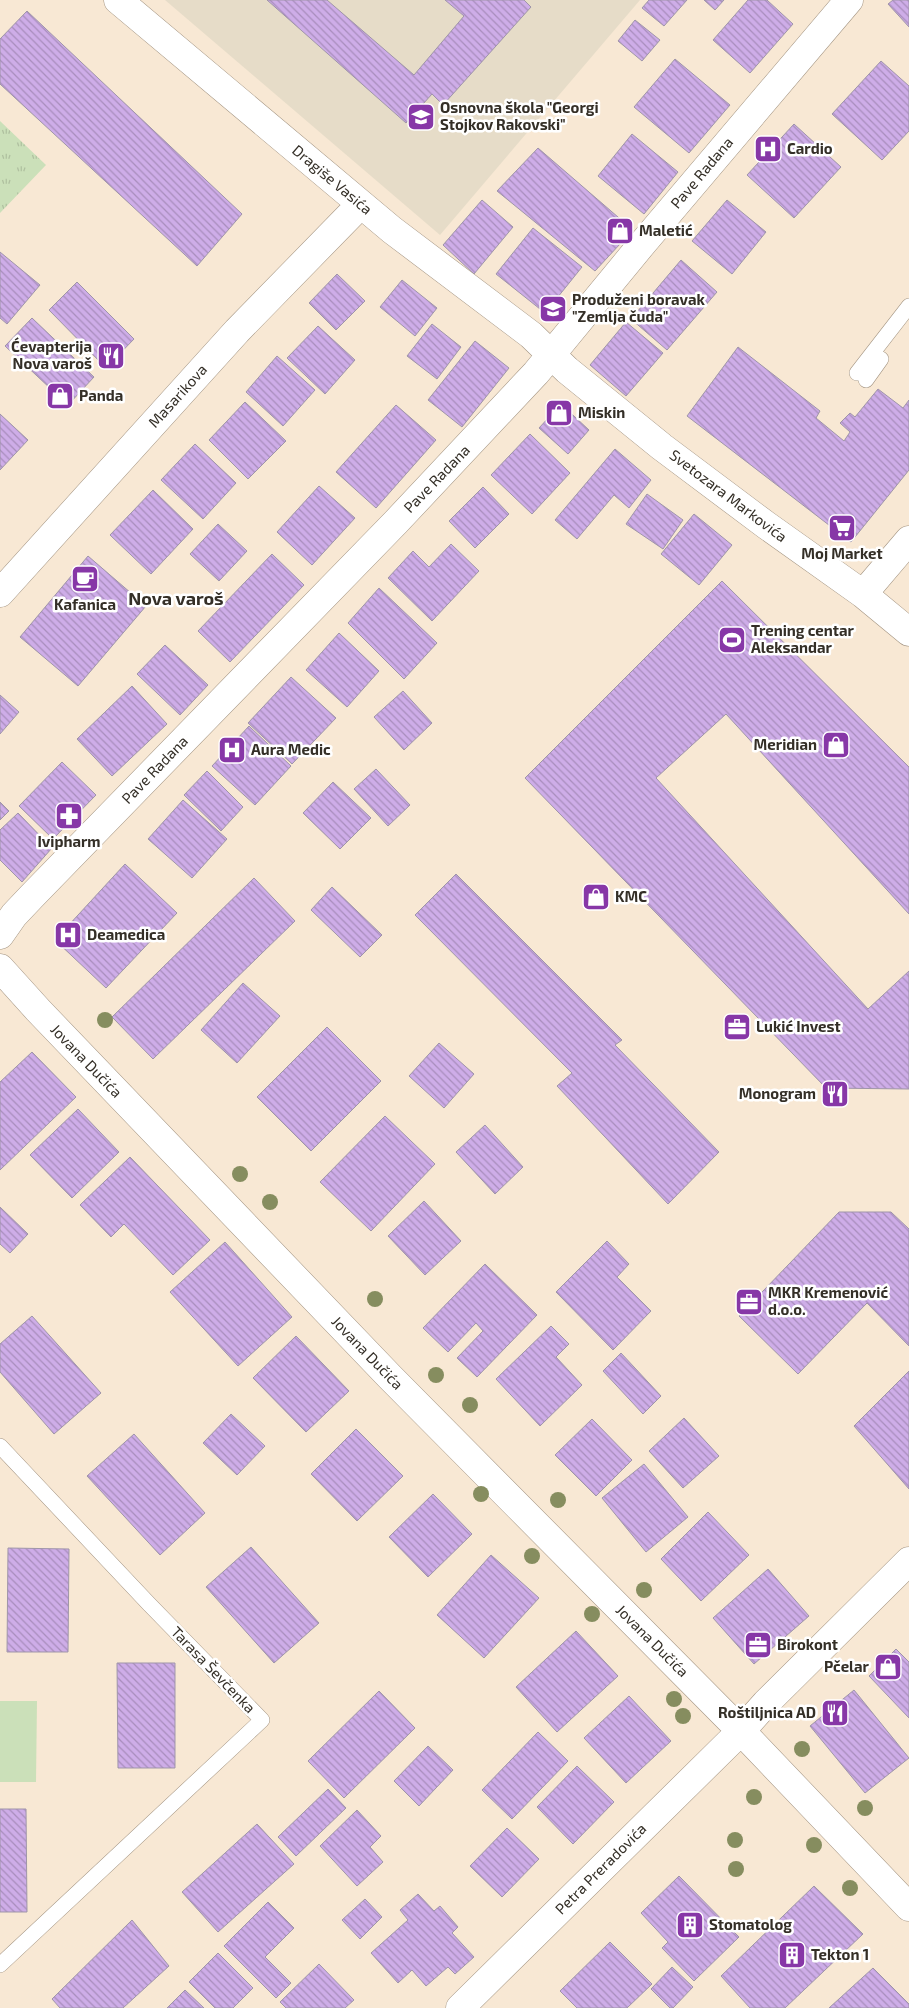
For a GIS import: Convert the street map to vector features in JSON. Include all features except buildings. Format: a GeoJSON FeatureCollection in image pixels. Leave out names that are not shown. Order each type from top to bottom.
{"type":"FeatureCollection","features":[{"type":"Feature","properties":{"kind":"street","name":"Dragiše Vasića"},"geometry":{"type":"LineString","coordinates":[[118,0],[392,230],[531,335],[551,355]]}},
{"type":"Feature","properties":{"kind":"street","name":"Pave Radana"},"geometry":{"type":"LineString","coordinates":[[0,935],[14,915],[32,896],[470,445],[551,355],[643,243],[849,0]]}},
{"type":"Feature","properties":{"kind":"street","name":"Masarikova"},"geometry":{"type":"LineString","coordinates":[[0,593],[237,331],[361,204]]}},
{"type":"Feature","properties":{"kind":"street","name":"Svetozara Markovića"},"geometry":{"type":"LineString","coordinates":[[551,355],[662,447],[766,525],[863,594],[909,632]]}},
{"type":"Feature","properties":{"kind":"street"},"geometry":{"type":"LineString","coordinates":[[863,594],[909,540]]}},
{"type":"Feature","properties":{"kind":"street","name":"Jovana Dučića"},"geometry":{"type":"LineString","coordinates":[[0,968],[383,1370],[741,1731],[909,1907]]}},
{"type":"Feature","properties":{"kind":"street"},"geometry":{"type":"LineString","coordinates":[[741,1731],[766,1703],[909,1561]]}},
{"type":"Feature","properties":{"kind":"street","name":"Petra Preradovića"},"geometry":{"type":"LineString","coordinates":[[460,2008],[741,1731]]}},
{"type":"Feature","properties":{"kind":"lane"},"geometry":{"type":"LineString","coordinates":[[909,306],[861,376],[909,322]]}},
{"type":"Feature","properties":{"kind":"lane","name":"Tarasa Ševčenka"},"geometry":{"type":"LineString","coordinates":[[0,1446],[148,1604],[262,1720],[0,1965]]}},
{"type":"Feature","properties":{"kind":"shaded area","name":"Osnovna škola \"Georgi Stojkov Rakovski\""},"geometry":{"type":"Polygon","coordinates":[[[165,0],[640,0],[440,235],[165,0]]]}},
{"type":"Feature","properties":{"kind":"green space"},"geometry":{"type":"Polygon","coordinates":[[[0,121],[46,165],[0,213],[0,121]]]}},
{"type":"Feature","properties":{"kind":"green space"},"geometry":{"type":"Polygon","coordinates":[[[0,1701],[37,1701],[36,1782],[0,1782],[0,1701]]]}},
{"type":"Feature","properties":{"kind":"place","name":"Osnovna škola \"Georgi Stojkov Rakovski\""},"geometry":{"type":"Point","coordinates":[421,117]}},
{"type":"Feature","properties":{"kind":"place","name":"Cardio"},"geometry":{"type":"Point","coordinates":[768,149]}},
{"type":"Feature","properties":{"kind":"place","name":"Maletić"},"geometry":{"type":"Point","coordinates":[620,231]}},
{"type":"Feature","properties":{"kind":"place","name":"Produženi boravak \"Zemlja čuda\""},"geometry":{"type":"Point","coordinates":[553,309]}},
{"type":"Feature","properties":{"kind":"place","name":"Ćevapterija Nova varoš"},"geometry":{"type":"Point","coordinates":[111,356]}},
{"type":"Feature","properties":{"kind":"place","name":"Panda"},"geometry":{"type":"Point","coordinates":[60,396]}},
{"type":"Feature","properties":{"kind":"place","name":"Miskin"},"geometry":{"type":"Point","coordinates":[559,413]}},
{"type":"Feature","properties":{"kind":"place","name":"Moj Market"},"geometry":{"type":"Point","coordinates":[842,528]}},
{"type":"Feature","properties":{"kind":"place","name":"Kafanica"},"geometry":{"type":"Point","coordinates":[85,579]}},
{"type":"Feature","properties":{"kind":"place","name":"Trening centar Aleksandar"},"geometry":{"type":"Point","coordinates":[732,640]}},
{"type":"Feature","properties":{"kind":"place","name":"Meridian"},"geometry":{"type":"Point","coordinates":[836,745]}},
{"type":"Feature","properties":{"kind":"place","name":"Aura Medic"},"geometry":{"type":"Point","coordinates":[232,750]}},
{"type":"Feature","properties":{"kind":"place","name":"Ivipharm"},"geometry":{"type":"Point","coordinates":[69,816]}},
{"type":"Feature","properties":{"kind":"place","name":"KMC"},"geometry":{"type":"Point","coordinates":[596,897]}},
{"type":"Feature","properties":{"kind":"place","name":"Deamedica"},"geometry":{"type":"Point","coordinates":[68,935]}},
{"type":"Feature","properties":{"kind":"place","name":"Lukić Invest"},"geometry":{"type":"Point","coordinates":[737,1027]}},
{"type":"Feature","properties":{"kind":"place","name":"Monogram"},"geometry":{"type":"Point","coordinates":[835,1094]}},
{"type":"Feature","properties":{"kind":"place","name":"MKR Kremenović d.o.o."},"geometry":{"type":"Point","coordinates":[749,1302]}},
{"type":"Feature","properties":{"kind":"place","name":"Birokont"},"geometry":{"type":"Point","coordinates":[758,1645]}},
{"type":"Feature","properties":{"kind":"place","name":"Pčelar"},"geometry":{"type":"Point","coordinates":[888,1667]}},
{"type":"Feature","properties":{"kind":"place","name":"Roštiljnica AD"},"geometry":{"type":"Point","coordinates":[835,1713]}},
{"type":"Feature","properties":{"kind":"place","name":"Stomatolog"},"geometry":{"type":"Point","coordinates":[690,1925]}},
{"type":"Feature","properties":{"kind":"place","name":"Tekton 1"},"geometry":{"type":"Point","coordinates":[792,1955]}},
{"type":"Feature","properties":{"kind":"district","name":"Nova varoš"},"geometry":{"type":"Point","coordinates":[176,599]}}]}
